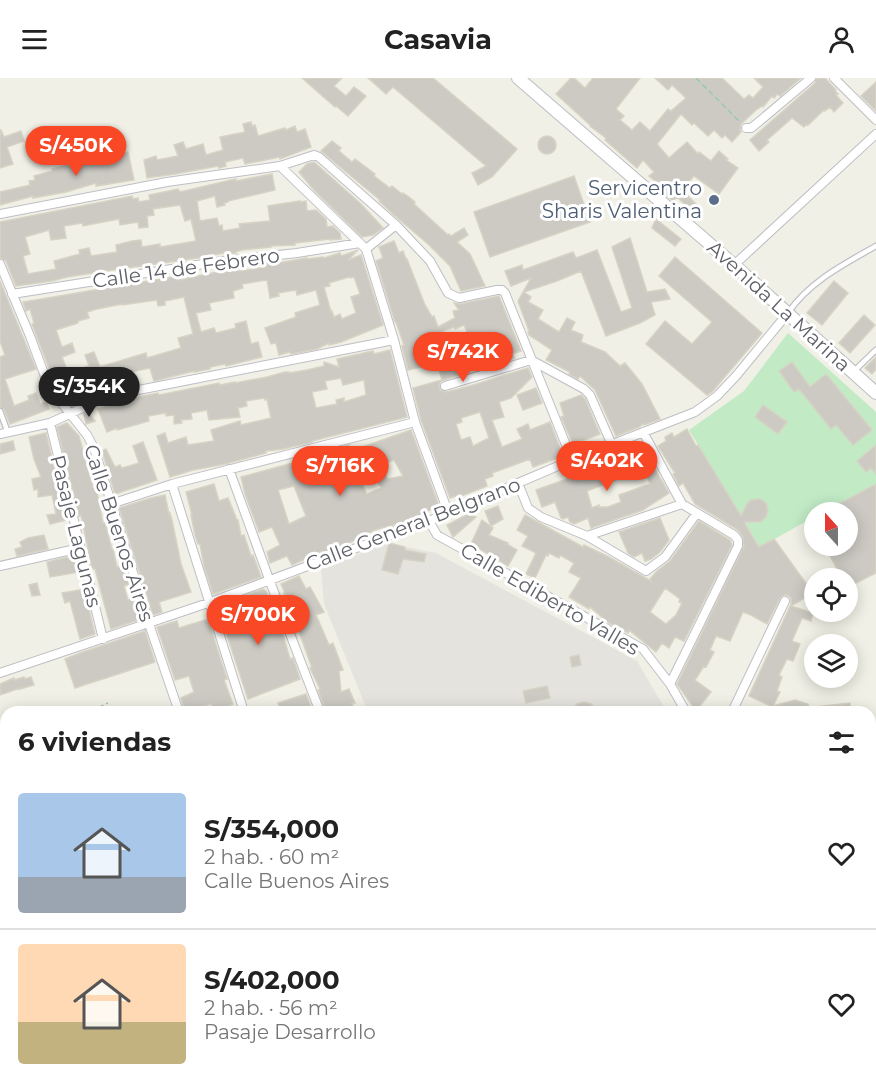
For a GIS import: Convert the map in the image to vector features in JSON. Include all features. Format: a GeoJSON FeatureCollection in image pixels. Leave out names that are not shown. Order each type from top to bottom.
{"type":"FeatureCollection","features":[{"type":"Feature","properties":{"kind":"main road","name":"Avenida La Marina"},"geometry":{"type":"LineString","coordinates":[[518,78],[788,313],[876,393]]}},
{"type":"Feature","properties":{"kind":"street"},"geometry":{"type":"LineString","coordinates":[[746,128],[755,125],[811,78]]}},
{"type":"Feature","properties":{"kind":"street"},"geometry":{"type":"LineString","coordinates":[[834,78],[876,120]]}},
{"type":"Feature","properties":{"kind":"street"},"geometry":{"type":"LineString","coordinates":[[734,266],[876,134]]}},
{"type":"Feature","properties":{"kind":"street"},"geometry":{"type":"LineString","coordinates":[[0,214],[167,182],[280,166],[314,155],[319,157],[396,225],[430,261],[448,293],[459,298],[497,290],[505,293],[572,460]]}},
{"type":"Feature","properties":{"kind":"street"},"geometry":{"type":"LineString","coordinates":[[280,166],[363,246],[394,340],[415,422],[448,512]]}},
{"type":"Feature","properties":{"kind":"street","name":"Calle 14 de Febrero"},"geometry":{"type":"LineString","coordinates":[[12,294],[223,261],[363,246],[396,225]]}},
{"type":"Feature","properties":{"kind":"street","name":"Calle Buenos Aires"},"geometry":{"type":"LineString","coordinates":[[0,264],[49,387],[87,435],[94,448],[177,706]]}},
{"type":"Feature","properties":{"kind":"street","name":"Calle General Belgrano"},"geometry":{"type":"LineString","coordinates":[[0,673],[149,624],[429,521],[572,460],[695,412],[717,396],[736,376],[788,313]]}},
{"type":"Feature","properties":{"kind":"street"},"geometry":{"type":"LineString","coordinates":[[4,434],[50,423],[108,396],[394,340]]}},
{"type":"Feature","properties":{"kind":"street"},"geometry":{"type":"LineString","coordinates":[[445,386],[531,360],[584,389],[590,395],[612,445]]}},
{"type":"Feature","properties":{"kind":"street"},"geometry":{"type":"LineString","coordinates":[[111,504],[172,484],[415,422]]}},
{"type":"Feature","properties":{"kind":"street","name":"Pasaje Lagunas"},"geometry":{"type":"LineString","coordinates":[[50,423],[103,639]]}},
{"type":"Feature","properties":{"kind":"street"},"geometry":{"type":"LineString","coordinates":[[643,432],[681,504],[734,535],[738,540],[738,546],[670,684]]}},
{"type":"Feature","properties":{"kind":"street"},"geometry":{"type":"LineString","coordinates":[[229,469],[318,706]]}},
{"type":"Feature","properties":{"kind":"street"},"geometry":{"type":"LineString","coordinates":[[518,483],[528,508],[541,517],[587,536],[646,571],[665,557],[697,513]]}},
{"type":"Feature","properties":{"kind":"street"},"geometry":{"type":"LineString","coordinates":[[172,484],[242,706]]}},
{"type":"Feature","properties":{"kind":"street"},"geometry":{"type":"LineString","coordinates":[[587,536],[681,504]]}},
{"type":"Feature","properties":{"kind":"street","name":"Calle Ediberto Valles"},"geometry":{"type":"LineString","coordinates":[[429,521],[437,535],[643,649],[670,684],[683,706]]}},
{"type":"Feature","properties":{"kind":"street"},"geometry":{"type":"LineString","coordinates":[[0,566],[80,548]]}},
{"type":"Feature","properties":{"kind":"street"},"geometry":{"type":"LineString","coordinates":[[735,706],[785,600]]}},
{"type":"Feature","properties":{"kind":"lane"},"geometry":{"type":"LineString","coordinates":[[788,313],[822,279],[876,246]]}},
{"type":"Feature","properties":{"kind":"lane"},"geometry":{"type":"LineString","coordinates":[[853,372],[876,350]]}},
{"type":"Feature","properties":{"kind":"lane"},"geometry":{"type":"LineString","coordinates":[[0,411],[4,434]]}},
{"type":"Feature","properties":{"kind":"path"},"geometry":{"type":"LineString","coordinates":[[696,78],[746,128]]}},
{"type":"Feature","properties":{"kind":"path"},"geometry":{"type":"LineString","coordinates":[[102,706],[108,703]]}},
{"type":"Feature","properties":{"kind":"shaded area"},"geometry":{"type":"Polygon","coordinates":[[[387,543],[436,553],[637,661],[663,706],[366,706],[324,604],[321,569],[387,543]]]}},
{"type":"Feature","properties":{"kind":"green space"},"geometry":{"type":"Polygon","coordinates":[[[788,333],[876,412],[876,484],[842,502],[804,502],[804,523],[760,547],[689,430],[744,391],[788,333]]]}},
{"type":"Feature","properties":{"kind":"building"},"geometry":{"type":"Polygon","coordinates":[[[302,78],[342,78],[334,86],[346,96],[354,87],[366,96],[348,116],[302,78]]]}},
{"type":"Feature","properties":{"kind":"building"},"geometry":{"type":"Polygon","coordinates":[[[368,78],[433,78],[517,149],[492,177],[478,185],[472,173],[486,166],[393,87],[386,94],[368,78]]]}},
{"type":"Feature","properties":{"kind":"building"},"geometry":{"type":"Polygon","coordinates":[[[571,78],[585,88],[593,78],[640,78],[616,109],[624,116],[620,120],[632,130],[640,122],[650,131],[668,109],[671,111],[686,98],[672,85],[668,90],[655,78],[722,78],[744,99],[749,95],[753,98],[763,87],[754,78],[801,78],[780,96],[777,94],[774,98],[772,96],[763,107],[756,110],[741,124],[741,132],[732,142],[725,135],[722,138],[714,130],[708,136],[681,114],[657,144],[669,158],[687,142],[698,154],[699,152],[711,161],[719,151],[728,159],[726,160],[738,168],[719,194],[694,176],[682,190],[699,207],[694,213],[677,197],[673,201],[665,194],[667,191],[649,176],[654,172],[643,160],[637,168],[556,94],[571,78]]]}},
{"type":"Feature","properties":{"kind":"building"},"geometry":{"type":"Polygon","coordinates":[[[817,78],[825,78],[836,90],[838,94],[836,95],[843,103],[834,112],[830,107],[824,110],[804,127],[792,118],[767,140],[769,142],[759,151],[750,140],[815,83],[817,78]]]}},
{"type":"Feature","properties":{"kind":"building"},"geometry":{"type":"Polygon","coordinates":[[[876,82],[876,111],[861,96],[876,82]]]}},
{"type":"Feature","properties":{"kind":"building"},"geometry":{"type":"Polygon","coordinates":[[[251,122],[252,126],[255,125],[258,136],[295,126],[297,132],[305,129],[311,147],[280,159],[280,157],[245,164],[243,158],[225,162],[226,166],[219,168],[218,166],[147,178],[144,160],[156,156],[157,160],[178,156],[174,145],[183,142],[186,149],[203,144],[206,155],[223,150],[220,137],[245,132],[243,124],[251,122]]]}},
{"type":"Feature","properties":{"kind":"building"},"geometry":{"type":"Polygon","coordinates":[[[0,130],[4,137],[21,131],[24,141],[7,147],[13,164],[0,168],[0,130]]]}},
{"type":"Feature","properties":{"kind":"building"},"geometry":{"type":"Polygon","coordinates":[[[543,136],[551,136],[556,141],[554,152],[543,154],[538,149],[538,141],[543,136]]]}},
{"type":"Feature","properties":{"kind":"building"},"geometry":{"type":"Polygon","coordinates":[[[332,141],[341,148],[339,151],[352,162],[355,159],[390,188],[392,186],[409,197],[448,235],[451,236],[464,228],[468,235],[457,242],[470,254],[485,286],[461,291],[450,266],[428,244],[321,151],[332,141]]]}},
{"type":"Feature","properties":{"kind":"building"},"geometry":{"type":"Polygon","coordinates":[[[120,146],[121,154],[128,152],[134,180],[96,186],[96,183],[66,192],[33,198],[33,196],[0,205],[0,192],[30,185],[29,181],[35,180],[34,176],[72,164],[69,155],[79,153],[81,161],[89,160],[110,155],[109,148],[120,146]]]}},
{"type":"Feature","properties":{"kind":"building"},"geometry":{"type":"Polygon","coordinates":[[[314,162],[361,204],[383,228],[373,235],[362,237],[299,172],[307,164],[314,162]]]}},
{"type":"Feature","properties":{"kind":"building"},"geometry":{"type":"Polygon","coordinates":[[[272,174],[275,190],[228,201],[224,203],[225,205],[217,207],[215,196],[197,201],[200,221],[217,218],[223,231],[240,228],[239,224],[270,221],[268,206],[306,201],[307,211],[316,210],[326,219],[327,227],[333,226],[340,233],[341,239],[271,246],[228,254],[228,252],[16,286],[6,261],[0,258],[0,222],[132,196],[133,199],[138,198],[139,202],[150,200],[149,195],[178,189],[180,192],[236,179],[236,181],[272,174]],[[180,205],[153,209],[154,215],[147,216],[148,227],[139,228],[138,222],[120,225],[119,219],[83,226],[82,223],[64,226],[66,238],[51,240],[49,230],[25,237],[30,254],[23,256],[28,274],[56,269],[54,261],[80,254],[79,250],[89,248],[91,256],[117,252],[116,245],[132,241],[141,240],[142,247],[160,244],[160,247],[196,241],[191,219],[185,221],[180,205]]]}},
{"type":"Feature","properties":{"kind":"building"},"geometry":{"type":"Polygon","coordinates":[[[574,176],[590,222],[490,257],[474,212],[574,176]]]}},
{"type":"Feature","properties":{"kind":"building"},"geometry":{"type":"Polygon","coordinates":[[[656,219],[681,239],[675,246],[652,228],[656,219]]]}},
{"type":"Feature","properties":{"kind":"building"},"geometry":{"type":"Polygon","coordinates":[[[630,238],[647,292],[665,289],[670,299],[651,302],[655,315],[640,323],[606,336],[581,271],[524,292],[531,297],[528,302],[543,310],[538,319],[559,332],[567,318],[575,322],[571,330],[583,335],[581,342],[605,352],[620,366],[625,363],[642,384],[660,419],[616,436],[595,390],[580,376],[578,379],[569,374],[570,372],[546,360],[552,350],[529,335],[518,301],[531,278],[511,286],[505,271],[522,265],[523,270],[573,252],[576,258],[597,250],[621,312],[632,308],[612,247],[630,238]]]}},
{"type":"Feature","properties":{"kind":"building"},"geometry":{"type":"Polygon","coordinates":[[[394,241],[399,253],[403,251],[425,305],[432,317],[434,316],[438,327],[455,318],[453,311],[459,310],[454,303],[460,304],[499,296],[521,351],[512,354],[514,358],[483,368],[464,325],[440,332],[448,351],[460,346],[469,371],[441,381],[440,390],[446,392],[467,387],[528,368],[532,377],[511,398],[499,402],[504,417],[492,420],[502,447],[522,439],[517,429],[528,424],[530,430],[550,422],[563,456],[533,467],[530,459],[492,473],[493,476],[485,479],[487,486],[459,497],[459,495],[450,498],[421,420],[413,388],[442,380],[437,363],[408,370],[402,346],[404,345],[376,261],[383,258],[379,247],[394,241]],[[480,412],[461,418],[462,422],[456,424],[461,440],[470,437],[473,446],[489,438],[480,412]]]}},
{"type":"Feature","properties":{"kind":"building"},"geometry":{"type":"Polygon","coordinates":[[[358,250],[348,260],[361,255],[383,325],[317,349],[279,355],[276,343],[271,344],[265,328],[296,317],[295,313],[320,305],[316,290],[297,295],[296,290],[278,293],[279,296],[270,298],[267,280],[242,284],[243,288],[233,291],[234,298],[209,303],[211,310],[196,313],[201,332],[214,328],[216,333],[236,328],[235,324],[246,321],[251,344],[258,342],[262,357],[154,381],[150,368],[131,372],[133,381],[126,383],[125,381],[91,393],[83,368],[89,366],[85,355],[94,352],[100,367],[146,353],[147,358],[181,348],[178,338],[193,334],[184,297],[165,301],[165,305],[158,306],[157,300],[97,309],[87,312],[89,318],[56,330],[62,347],[72,343],[75,352],[62,357],[69,375],[64,376],[81,401],[72,406],[55,384],[32,324],[34,323],[30,309],[26,311],[23,302],[177,276],[178,280],[231,267],[238,266],[239,271],[265,267],[264,263],[324,258],[340,253],[341,256],[358,250]],[[354,277],[329,283],[330,286],[324,287],[334,317],[340,314],[342,319],[356,313],[351,297],[360,294],[354,277]]]}},
{"type":"Feature","properties":{"kind":"building"},"geometry":{"type":"Polygon","coordinates":[[[675,257],[762,333],[707,395],[646,344],[665,321],[692,344],[712,322],[659,276],[675,257]]]}},
{"type":"Feature","properties":{"kind":"building"},"geometry":{"type":"Polygon","coordinates":[[[0,281],[36,369],[5,379],[14,406],[29,400],[28,396],[36,393],[40,404],[46,402],[49,409],[10,424],[4,409],[0,407],[0,357],[5,355],[0,341],[0,281]]]}},
{"type":"Feature","properties":{"kind":"building"},"geometry":{"type":"Polygon","coordinates":[[[834,281],[848,293],[822,325],[807,313],[834,281]]]}},
{"type":"Feature","properties":{"kind":"building"},"geometry":{"type":"Polygon","coordinates":[[[864,315],[875,325],[850,353],[839,343],[864,315]]]}},
{"type":"Feature","properties":{"kind":"building"},"geometry":{"type":"Polygon","coordinates":[[[390,350],[407,417],[170,477],[157,436],[165,433],[168,443],[186,437],[188,445],[214,441],[211,430],[240,421],[241,425],[271,418],[267,399],[246,401],[247,406],[238,408],[240,417],[209,420],[207,410],[191,413],[192,419],[181,420],[182,423],[174,424],[174,415],[166,416],[166,413],[148,416],[149,421],[107,432],[98,409],[158,393],[159,395],[219,383],[220,385],[235,383],[285,372],[307,370],[324,366],[324,362],[339,367],[337,359],[373,351],[374,354],[390,350]],[[341,378],[325,381],[327,389],[312,392],[316,408],[337,404],[336,400],[344,398],[344,402],[366,395],[364,380],[343,385],[341,378]]]}},
{"type":"Feature","properties":{"kind":"building"},"geometry":{"type":"Polygon","coordinates":[[[876,357],[876,369],[872,374],[865,368],[876,357]]]}},
{"type":"Feature","properties":{"kind":"building"},"geometry":{"type":"Polygon","coordinates":[[[792,362],[810,387],[826,374],[872,430],[853,445],[836,425],[831,429],[799,389],[794,392],[779,371],[792,362]]]}},
{"type":"Feature","properties":{"kind":"building"},"geometry":{"type":"Polygon","coordinates":[[[536,388],[542,403],[523,410],[517,395],[536,388]]]}},
{"type":"Feature","properties":{"kind":"building"},"geometry":{"type":"Polygon","coordinates":[[[581,395],[585,399],[600,434],[573,444],[561,417],[564,416],[560,403],[581,395]]]}},
{"type":"Feature","properties":{"kind":"building"},"geometry":{"type":"Polygon","coordinates":[[[763,405],[787,422],[778,434],[755,417],[763,405]]]}},
{"type":"Feature","properties":{"kind":"building"},"geometry":{"type":"Polygon","coordinates":[[[88,412],[95,421],[86,424],[84,414],[88,412]]]}},
{"type":"Feature","properties":{"kind":"building"},"geometry":{"type":"Polygon","coordinates":[[[67,423],[79,436],[93,487],[96,486],[103,523],[105,523],[117,567],[124,565],[130,584],[124,586],[128,600],[134,599],[141,619],[111,629],[95,569],[92,569],[81,515],[79,516],[57,427],[67,423]]]}},
{"type":"Feature","properties":{"kind":"building"},"geometry":{"type":"Polygon","coordinates":[[[687,429],[741,516],[751,500],[760,499],[766,503],[768,510],[766,517],[760,522],[744,522],[759,547],[774,539],[804,581],[804,598],[791,606],[804,610],[804,619],[802,618],[792,641],[800,644],[793,661],[787,659],[779,675],[782,677],[777,691],[780,692],[773,706],[749,696],[791,604],[791,598],[787,595],[780,598],[767,624],[743,612],[730,641],[716,636],[710,650],[714,652],[706,667],[704,666],[695,680],[711,692],[700,706],[692,706],[677,684],[744,546],[743,537],[738,530],[695,504],[683,483],[679,486],[673,474],[675,473],[658,446],[666,441],[665,437],[672,433],[674,437],[687,429]]]}},
{"type":"Feature","properties":{"kind":"building"},"geometry":{"type":"Polygon","coordinates":[[[411,430],[439,506],[409,521],[375,530],[339,548],[322,554],[321,552],[292,565],[287,556],[270,563],[267,552],[280,545],[272,527],[259,532],[241,477],[311,458],[312,461],[334,455],[332,450],[349,445],[351,451],[411,430]],[[394,460],[381,464],[387,479],[403,476],[394,460]],[[370,468],[357,473],[367,494],[381,488],[370,468]],[[294,486],[278,490],[289,524],[306,516],[294,486]]]}},
{"type":"Feature","properties":{"kind":"building"},"geometry":{"type":"Polygon","coordinates":[[[46,433],[67,520],[50,524],[47,515],[56,514],[52,495],[38,497],[38,489],[34,490],[32,479],[41,477],[29,437],[46,433]]]}},
{"type":"Feature","properties":{"kind":"building"},"geometry":{"type":"Polygon","coordinates":[[[13,441],[15,450],[0,454],[0,444],[13,441]]]}},
{"type":"Feature","properties":{"kind":"building"},"geometry":{"type":"Polygon","coordinates":[[[143,442],[157,480],[115,494],[102,451],[106,449],[115,467],[120,465],[122,468],[139,463],[133,446],[143,442]]]}},
{"type":"Feature","properties":{"kind":"building"},"geometry":{"type":"Polygon","coordinates":[[[876,445],[876,474],[871,468],[866,472],[857,461],[876,445]]]}},
{"type":"Feature","properties":{"kind":"building"},"geometry":{"type":"Polygon","coordinates":[[[646,451],[669,493],[643,510],[591,528],[588,518],[574,524],[568,517],[561,518],[555,502],[542,507],[536,490],[646,451]],[[644,469],[587,491],[592,508],[599,505],[599,507],[608,507],[621,502],[619,495],[650,484],[644,469]]]}},
{"type":"Feature","properties":{"kind":"building"},"geometry":{"type":"Polygon","coordinates":[[[214,484],[219,501],[228,498],[238,520],[241,536],[244,535],[261,577],[213,594],[200,544],[195,535],[186,492],[214,484]]]}},
{"type":"Feature","properties":{"kind":"building"},"geometry":{"type":"Polygon","coordinates":[[[876,484],[876,573],[858,582],[858,568],[836,568],[830,556],[858,556],[858,502],[842,502],[876,484]]]}},
{"type":"Feature","properties":{"kind":"building"},"geometry":{"type":"Polygon","coordinates":[[[165,495],[181,564],[191,592],[159,602],[162,612],[153,615],[119,508],[165,495]]]}},
{"type":"Feature","properties":{"kind":"building"},"geometry":{"type":"Polygon","coordinates":[[[498,506],[503,519],[491,526],[485,511],[498,506]]]}},
{"type":"Feature","properties":{"kind":"building"},"geometry":{"type":"Polygon","coordinates":[[[470,513],[476,517],[453,537],[447,525],[470,513]]]}},
{"type":"Feature","properties":{"kind":"building"},"geometry":{"type":"Polygon","coordinates":[[[525,515],[651,581],[650,579],[657,571],[670,561],[699,521],[730,540],[732,545],[684,641],[675,637],[669,648],[662,643],[656,652],[629,630],[628,633],[609,623],[590,607],[589,609],[569,597],[581,578],[569,572],[574,563],[560,555],[559,558],[549,553],[535,578],[526,574],[536,553],[522,546],[528,536],[517,530],[525,515]],[[665,588],[650,612],[666,624],[676,615],[682,603],[679,602],[680,599],[665,588]]]}},
{"type":"Feature","properties":{"kind":"building"},"geometry":{"type":"Polygon","coordinates":[[[660,518],[669,540],[660,552],[645,561],[642,553],[634,557],[628,553],[619,532],[660,518]]]}},
{"type":"Feature","properties":{"kind":"building"},"geometry":{"type":"Polygon","coordinates":[[[482,520],[493,528],[489,535],[508,543],[517,550],[508,566],[471,544],[482,520]]]}},
{"type":"Feature","properties":{"kind":"building"},"geometry":{"type":"Polygon","coordinates":[[[44,535],[48,549],[17,556],[15,549],[22,547],[20,542],[44,535]]]}},
{"type":"Feature","properties":{"kind":"building"},"geometry":{"type":"Polygon","coordinates":[[[389,543],[405,547],[405,550],[426,554],[424,562],[403,559],[398,574],[382,570],[389,543]]]}},
{"type":"Feature","properties":{"kind":"building"},"geometry":{"type":"Polygon","coordinates":[[[76,555],[80,572],[50,577],[47,562],[76,555]]]}},
{"type":"Feature","properties":{"kind":"building"},"geometry":{"type":"Polygon","coordinates":[[[299,576],[306,589],[310,587],[324,612],[316,615],[329,645],[333,643],[343,670],[339,671],[341,692],[349,689],[355,703],[352,703],[353,706],[324,706],[318,690],[320,689],[310,668],[312,668],[281,584],[299,576]]]}},
{"type":"Feature","properties":{"kind":"building"},"geometry":{"type":"Polygon","coordinates":[[[37,583],[40,595],[32,596],[29,585],[37,583]]]}},
{"type":"Feature","properties":{"kind":"building"},"geometry":{"type":"Polygon","coordinates":[[[84,589],[95,634],[80,639],[70,601],[65,603],[62,593],[84,589]]]}},
{"type":"Feature","properties":{"kind":"building"},"geometry":{"type":"Polygon","coordinates":[[[263,589],[270,601],[265,602],[273,628],[280,625],[290,659],[293,658],[300,679],[248,699],[222,620],[233,621],[226,603],[263,589]]]}},
{"type":"Feature","properties":{"kind":"building"},"geometry":{"type":"Polygon","coordinates":[[[208,620],[233,704],[228,706],[212,706],[211,704],[183,706],[181,698],[194,692],[189,676],[175,680],[157,627],[177,621],[179,628],[208,620]]]}},
{"type":"Feature","properties":{"kind":"building"},"geometry":{"type":"Polygon","coordinates":[[[145,631],[155,662],[75,688],[65,659],[145,631]]]}},
{"type":"Feature","properties":{"kind":"building"},"geometry":{"type":"Polygon","coordinates":[[[579,655],[581,665],[572,667],[570,657],[579,655]]]}},
{"type":"Feature","properties":{"kind":"building"},"geometry":{"type":"Polygon","coordinates":[[[24,677],[25,679],[31,677],[34,685],[0,695],[0,684],[14,678],[14,680],[24,677]]]}},
{"type":"Feature","properties":{"kind":"building"},"geometry":{"type":"Polygon","coordinates":[[[547,686],[550,698],[526,703],[523,691],[547,686]]]}},
{"type":"Feature","properties":{"kind":"building"},"geometry":{"type":"Polygon","coordinates":[[[306,694],[311,706],[279,706],[278,703],[306,694]]]}},
{"type":"Feature","properties":{"kind":"building"},"geometry":{"type":"Polygon","coordinates":[[[795,700],[809,706],[773,706],[795,700]]]}},
{"type":"Feature","properties":{"kind":"building"},"geometry":{"type":"Polygon","coordinates":[[[584,702],[593,706],[575,706],[584,702]]]}},
{"type":"Feature","properties":{"kind":"building"},"geometry":{"type":"Polygon","coordinates":[[[850,703],[850,706],[824,706],[850,703]]]}},
{"type":"Feature","properties":{"kind":"place","name":"Servicentro Sharis Valentina"},"geometry":{"type":"Point","coordinates":[714,200]}}]}
